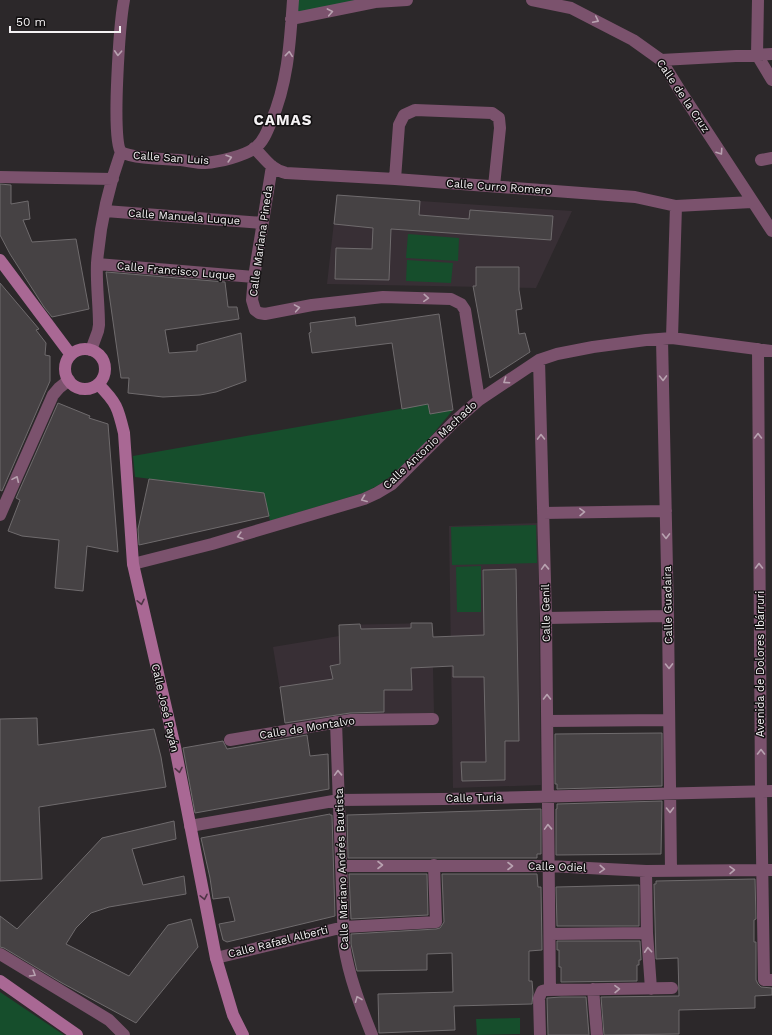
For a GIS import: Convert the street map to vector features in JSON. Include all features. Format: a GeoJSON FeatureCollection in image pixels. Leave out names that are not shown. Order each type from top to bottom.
{"type":"FeatureCollection","features":[{"type":"Feature","properties":{"kind":"street"},"geometry":{"type":"LineString","coordinates":[[91,350],[99,325],[97,264],[105,211],[121,152],[118,146],[117,137],[117,86],[119,35],[124,0]]}},
{"type":"Feature","properties":{"kind":"street"},"geometry":{"type":"LineString","coordinates":[[254,148],[262,140],[275,113],[286,71],[289,56],[292,0]]}},
{"type":"Feature","properties":{"kind":"street"},"geometry":{"type":"LineString","coordinates":[[291,19],[372,1],[407,0]]}},
{"type":"Feature","properties":{"kind":"street","name":"Calle de la Cruz"},"geometry":{"type":"LineString","coordinates":[[532,0],[571,4],[633,40],[661,60],[772,231]]}},
{"type":"Feature","properties":{"kind":"street"},"geometry":{"type":"LineString","coordinates":[[758,0],[757,55],[772,80]]}},
{"type":"Feature","properties":{"kind":"street"},"geometry":{"type":"LineString","coordinates":[[661,60],[772,54]]}},
{"type":"Feature","properties":{"kind":"street"},"geometry":{"type":"LineString","coordinates":[[395,179],[399,125],[404,115],[415,110],[492,113],[499,118],[500,128],[494,186]]}},
{"type":"Feature","properties":{"kind":"street","name":"Calle San Luis"},"geometry":{"type":"LineString","coordinates":[[121,152],[137,157],[206,163],[224,160],[254,148]]}},
{"type":"Feature","properties":{"kind":"street","name":"Calle Curro Romero"},"geometry":{"type":"LineString","coordinates":[[254,148],[272,166],[280,172],[286,173],[395,179],[635,197],[676,206],[752,202]]}},
{"type":"Feature","properties":{"kind":"street","name":"Calle Mariana Pineda"},"geometry":{"type":"LineString","coordinates":[[272,166],[254,277],[252,305],[255,310],[259,313],[273,313],[312,305],[383,297],[414,297],[451,299],[457,301],[465,310],[479,400]]}},
{"type":"Feature","properties":{"kind":"street"},"geometry":{"type":"LineString","coordinates":[[0,177],[113,178]]}},
{"type":"Feature","properties":{"kind":"street","name":"Calle Guadaira"},"geometry":{"type":"LineString","coordinates":[[671,870],[666,511],[667,338],[676,206]]}},
{"type":"Feature","properties":{"kind":"street","name":"Calle Manuela Luque"},"geometry":{"type":"LineString","coordinates":[[105,211],[262,223]]}},
{"type":"Feature","properties":{"kind":"street"},"geometry":{"type":"LineString","coordinates":[[0,260],[71,355]]}},
{"type":"Feature","properties":{"kind":"street","name":"Calle Francisco Luque"},"geometry":{"type":"LineString","coordinates":[[97,264],[254,277]]}},
{"type":"Feature","properties":{"kind":"street","name":"Calle Antonio Machado"},"geometry":{"type":"LineString","coordinates":[[133,564],[275,526],[371,496],[392,484],[455,421],[479,400],[539,360],[557,354],[593,347],[631,341],[667,338],[772,351]]}},
{"type":"Feature","properties":{"kind":"street","name":"Avenida de Dolores Ibárruri"},"geometry":{"type":"LineString","coordinates":[[758,349],[768,980]]}},
{"type":"Feature","properties":{"kind":"street"},"geometry":{"type":"LineString","coordinates":[[81,350],[91,350],[101,357],[105,368],[102,380],[98,384],[88,389],[82,389],[77,387],[69,380],[65,370],[68,359],[71,355],[81,350]]}},
{"type":"Feature","properties":{"kind":"street","name":"Calle Genil"},"geometry":{"type":"LineString","coordinates":[[539,360],[546,618],[550,990]]}},
{"type":"Feature","properties":{"kind":"street"},"geometry":{"type":"LineString","coordinates":[[1,511],[53,395],[69,380]]}},
{"type":"Feature","properties":{"kind":"street","name":"Calle José Payán"},"geometry":{"type":"LineString","coordinates":[[98,384],[109,396],[120,412],[124,433],[133,564],[175,748],[216,958],[233,1015],[243,1035]]}},
{"type":"Feature","properties":{"kind":"street"},"geometry":{"type":"LineString","coordinates":[[543,513],[666,511]]}},
{"type":"Feature","properties":{"kind":"street"},"geometry":{"type":"LineString","coordinates":[[546,618],[668,616]]}},
{"type":"Feature","properties":{"kind":"street","name":"Calle de Montalvo"},"geometry":{"type":"LineString","coordinates":[[230,740],[336,722],[358,720],[433,719]]}},
{"type":"Feature","properties":{"kind":"street"},"geometry":{"type":"LineString","coordinates":[[547,721],[669,720]]}},
{"type":"Feature","properties":{"kind":"street","name":"Calle Mariano Andrés Bautista"},"geometry":{"type":"LineString","coordinates":[[336,722],[344,944],[346,961],[352,986],[372,1035]]}},
{"type":"Feature","properties":{"kind":"street","name":"Calle Turia"},"geometry":{"type":"LineString","coordinates":[[190,826],[339,800],[766,791]]}},
{"type":"Feature","properties":{"kind":"street","name":"Calle Rafael Alberti"},"geometry":{"type":"LineString","coordinates":[[216,958],[344,927],[436,922],[434,865]]}},
{"type":"Feature","properties":{"kind":"street","name":"Calle Odiel"},"geometry":{"type":"LineString","coordinates":[[341,866],[549,866],[646,871],[767,870]]}},
{"type":"Feature","properties":{"kind":"street"},"geometry":{"type":"LineString","coordinates":[[646,871],[647,933],[651,988]]}},
{"type":"Feature","properties":{"kind":"street"},"geometry":{"type":"LineString","coordinates":[[550,934],[647,933]]}},
{"type":"Feature","properties":{"kind":"street"},"geometry":{"type":"LineString","coordinates":[[0,954],[109,1020],[124,1035]]}},
{"type":"Feature","properties":{"kind":"street"},"geometry":{"type":"LineString","coordinates":[[0,981],[78,1035]]}},
{"type":"Feature","properties":{"kind":"street"},"geometry":{"type":"LineString","coordinates":[[540,1035],[539,998],[542,991],[672,988]]}},
{"type":"Feature","properties":{"kind":"street"},"geometry":{"type":"LineString","coordinates":[[593,989],[596,1035]]}},
{"type":"Feature","properties":{"kind":"shaded area"},"geometry":{"type":"Polygon","coordinates":[[[337,195],[572,211],[536,288],[327,284],[337,195]]]}},
{"type":"Feature","properties":{"kind":"shaded area"},"geometry":{"type":"Polygon","coordinates":[[[538,523],[541,785],[453,788],[449,526],[538,523]]]}},
{"type":"Feature","properties":{"kind":"shaded area"},"geometry":{"type":"Polygon","coordinates":[[[432,623],[434,713],[351,715],[286,726],[273,647],[339,636],[339,625],[432,623]]]}},
{"type":"Feature","properties":{"kind":"green space"},"geometry":{"type":"Polygon","coordinates":[[[296,0],[354,0],[354,1],[295,14],[296,0]]]}},
{"type":"Feature","properties":{"kind":"green space"},"geometry":{"type":"Polygon","coordinates":[[[408,234],[459,238],[458,261],[406,258],[408,234]]]}},
{"type":"Feature","properties":{"kind":"green space"},"geometry":{"type":"Polygon","coordinates":[[[407,260],[453,263],[451,283],[406,281],[407,260]]]}},
{"type":"Feature","properties":{"kind":"green space"},"geometry":{"type":"Polygon","coordinates":[[[428,404],[430,414],[453,410],[418,452],[401,469],[377,486],[363,493],[270,521],[264,493],[135,477],[133,456],[428,404]]]}},
{"type":"Feature","properties":{"kind":"green space"},"geometry":{"type":"Polygon","coordinates":[[[536,525],[537,563],[452,565],[451,527],[536,525]]]}},
{"type":"Feature","properties":{"kind":"green space"},"geometry":{"type":"Polygon","coordinates":[[[481,566],[481,612],[457,612],[456,567],[481,566]]]}},
{"type":"Feature","properties":{"kind":"green space"},"geometry":{"type":"Polygon","coordinates":[[[0,992],[64,1035],[0,1035],[0,992]]]}},
{"type":"Feature","properties":{"kind":"green space"},"geometry":{"type":"Polygon","coordinates":[[[520,1018],[520,1034],[477,1035],[476,1019],[520,1018]]]}},
{"type":"Feature","properties":{"kind":"building"},"geometry":{"type":"Polygon","coordinates":[[[0,184],[11,185],[11,204],[28,201],[30,219],[23,220],[32,242],[76,239],[89,309],[52,317],[44,307],[10,254],[0,235],[0,184]]]}},
{"type":"Feature","properties":{"kind":"building"},"geometry":{"type":"Polygon","coordinates":[[[337,195],[420,201],[419,215],[469,219],[470,210],[553,216],[551,240],[391,229],[389,280],[335,279],[336,248],[372,249],[373,228],[334,224],[337,195]]]}},
{"type":"Feature","properties":{"kind":"building"},"geometry":{"type":"Polygon","coordinates":[[[476,267],[519,267],[519,290],[522,309],[516,310],[519,334],[525,333],[530,352],[490,378],[473,286],[476,286],[476,267]]]}},
{"type":"Feature","properties":{"kind":"building"},"geometry":{"type":"Polygon","coordinates":[[[106,272],[225,282],[228,307],[237,307],[239,319],[165,330],[169,353],[197,351],[197,345],[241,333],[246,381],[216,392],[200,395],[163,397],[128,393],[129,378],[121,378],[106,272]]]}},
{"type":"Feature","properties":{"kind":"building"},"geometry":{"type":"Polygon","coordinates":[[[0,283],[39,329],[36,330],[46,343],[45,355],[50,356],[50,381],[2,491],[0,490],[0,283]]]}},
{"type":"Feature","properties":{"kind":"building"},"geometry":{"type":"Polygon","coordinates":[[[439,314],[453,410],[430,414],[428,404],[402,409],[392,343],[312,353],[309,333],[311,332],[310,323],[355,317],[356,326],[439,314]]]}},
{"type":"Feature","properties":{"kind":"building"},"geometry":{"type":"Polygon","coordinates":[[[58,403],[90,416],[89,418],[108,424],[118,552],[87,546],[83,591],[55,588],[59,540],[22,536],[8,531],[20,500],[16,498],[58,403]]]}},
{"type":"Feature","properties":{"kind":"building"},"geometry":{"type":"Polygon","coordinates":[[[149,479],[264,493],[269,516],[139,545],[138,529],[149,479]]]}},
{"type":"Feature","properties":{"kind":"building"},"geometry":{"type":"Polygon","coordinates":[[[516,569],[519,741],[505,741],[505,780],[462,781],[461,762],[486,762],[484,677],[453,677],[453,666],[411,668],[412,690],[384,690],[384,712],[350,713],[285,723],[280,687],[333,679],[330,666],[340,664],[339,625],[360,624],[361,629],[411,628],[411,623],[432,623],[433,637],[484,635],[483,570],[516,569]]]}},
{"type":"Feature","properties":{"kind":"building"},"geometry":{"type":"Polygon","coordinates":[[[37,718],[38,745],[154,729],[166,787],[39,807],[42,879],[0,881],[0,719],[37,718]]]}},
{"type":"Feature","properties":{"kind":"building"},"geometry":{"type":"Polygon","coordinates":[[[662,733],[662,786],[557,789],[557,784],[555,784],[555,734],[662,733]]]}},
{"type":"Feature","properties":{"kind":"building"},"geometry":{"type":"Polygon","coordinates":[[[307,735],[310,756],[328,754],[329,789],[195,813],[183,748],[223,741],[227,749],[307,735]]]}},
{"type":"Feature","properties":{"kind":"building"},"geometry":{"type":"Polygon","coordinates":[[[662,801],[661,854],[556,855],[557,804],[662,801]]]}},
{"type":"Feature","properties":{"kind":"building"},"geometry":{"type":"Polygon","coordinates":[[[541,809],[541,854],[537,854],[537,858],[348,858],[347,815],[541,809]]]}},
{"type":"Feature","properties":{"kind":"building"},"geometry":{"type":"Polygon","coordinates":[[[330,814],[332,815],[335,916],[227,942],[223,940],[219,924],[235,921],[229,897],[213,899],[201,838],[330,814]]]}},
{"type":"Feature","properties":{"kind":"building"},"geometry":{"type":"Polygon","coordinates":[[[174,821],[176,839],[132,849],[143,885],[184,876],[186,894],[109,907],[91,913],[76,928],[66,944],[129,976],[168,925],[191,919],[198,947],[136,1023],[0,947],[0,916],[17,929],[102,838],[174,821]]]}},
{"type":"Feature","properties":{"kind":"building"},"geometry":{"type":"Polygon","coordinates":[[[349,874],[427,874],[428,915],[351,919],[349,874]]]}},
{"type":"Feature","properties":{"kind":"building"},"geometry":{"type":"Polygon","coordinates":[[[442,874],[537,874],[538,887],[541,887],[542,950],[529,951],[529,981],[532,981],[532,1004],[454,1006],[455,1030],[379,1033],[378,994],[453,992],[452,953],[427,954],[427,970],[357,971],[351,944],[351,934],[440,928],[444,922],[442,874]]]}},
{"type":"Feature","properties":{"kind":"building"},"geometry":{"type":"Polygon","coordinates":[[[755,879],[756,919],[754,920],[754,942],[756,942],[756,980],[761,987],[772,988],[772,995],[755,996],[755,1008],[679,1010],[679,1034],[604,1035],[601,997],[679,996],[678,958],[656,959],[654,884],[656,884],[656,881],[755,879]]]}},
{"type":"Feature","properties":{"kind":"building"},"geometry":{"type":"Polygon","coordinates":[[[639,885],[639,926],[557,926],[556,887],[639,885]]]}},
{"type":"Feature","properties":{"kind":"building"},"geometry":{"type":"Polygon","coordinates":[[[557,941],[640,941],[641,960],[639,960],[639,965],[637,965],[637,981],[561,982],[561,967],[559,967],[559,950],[557,950],[557,941]]]}},
{"type":"Feature","properties":{"kind":"building"},"geometry":{"type":"Polygon","coordinates":[[[586,997],[589,1035],[548,1035],[547,998],[586,997]]]}},
{"type":"Feature","properties":{"kind":"district","name":"CAMAS"},"geometry":{"type":"Point","coordinates":[283,120]}}]}
